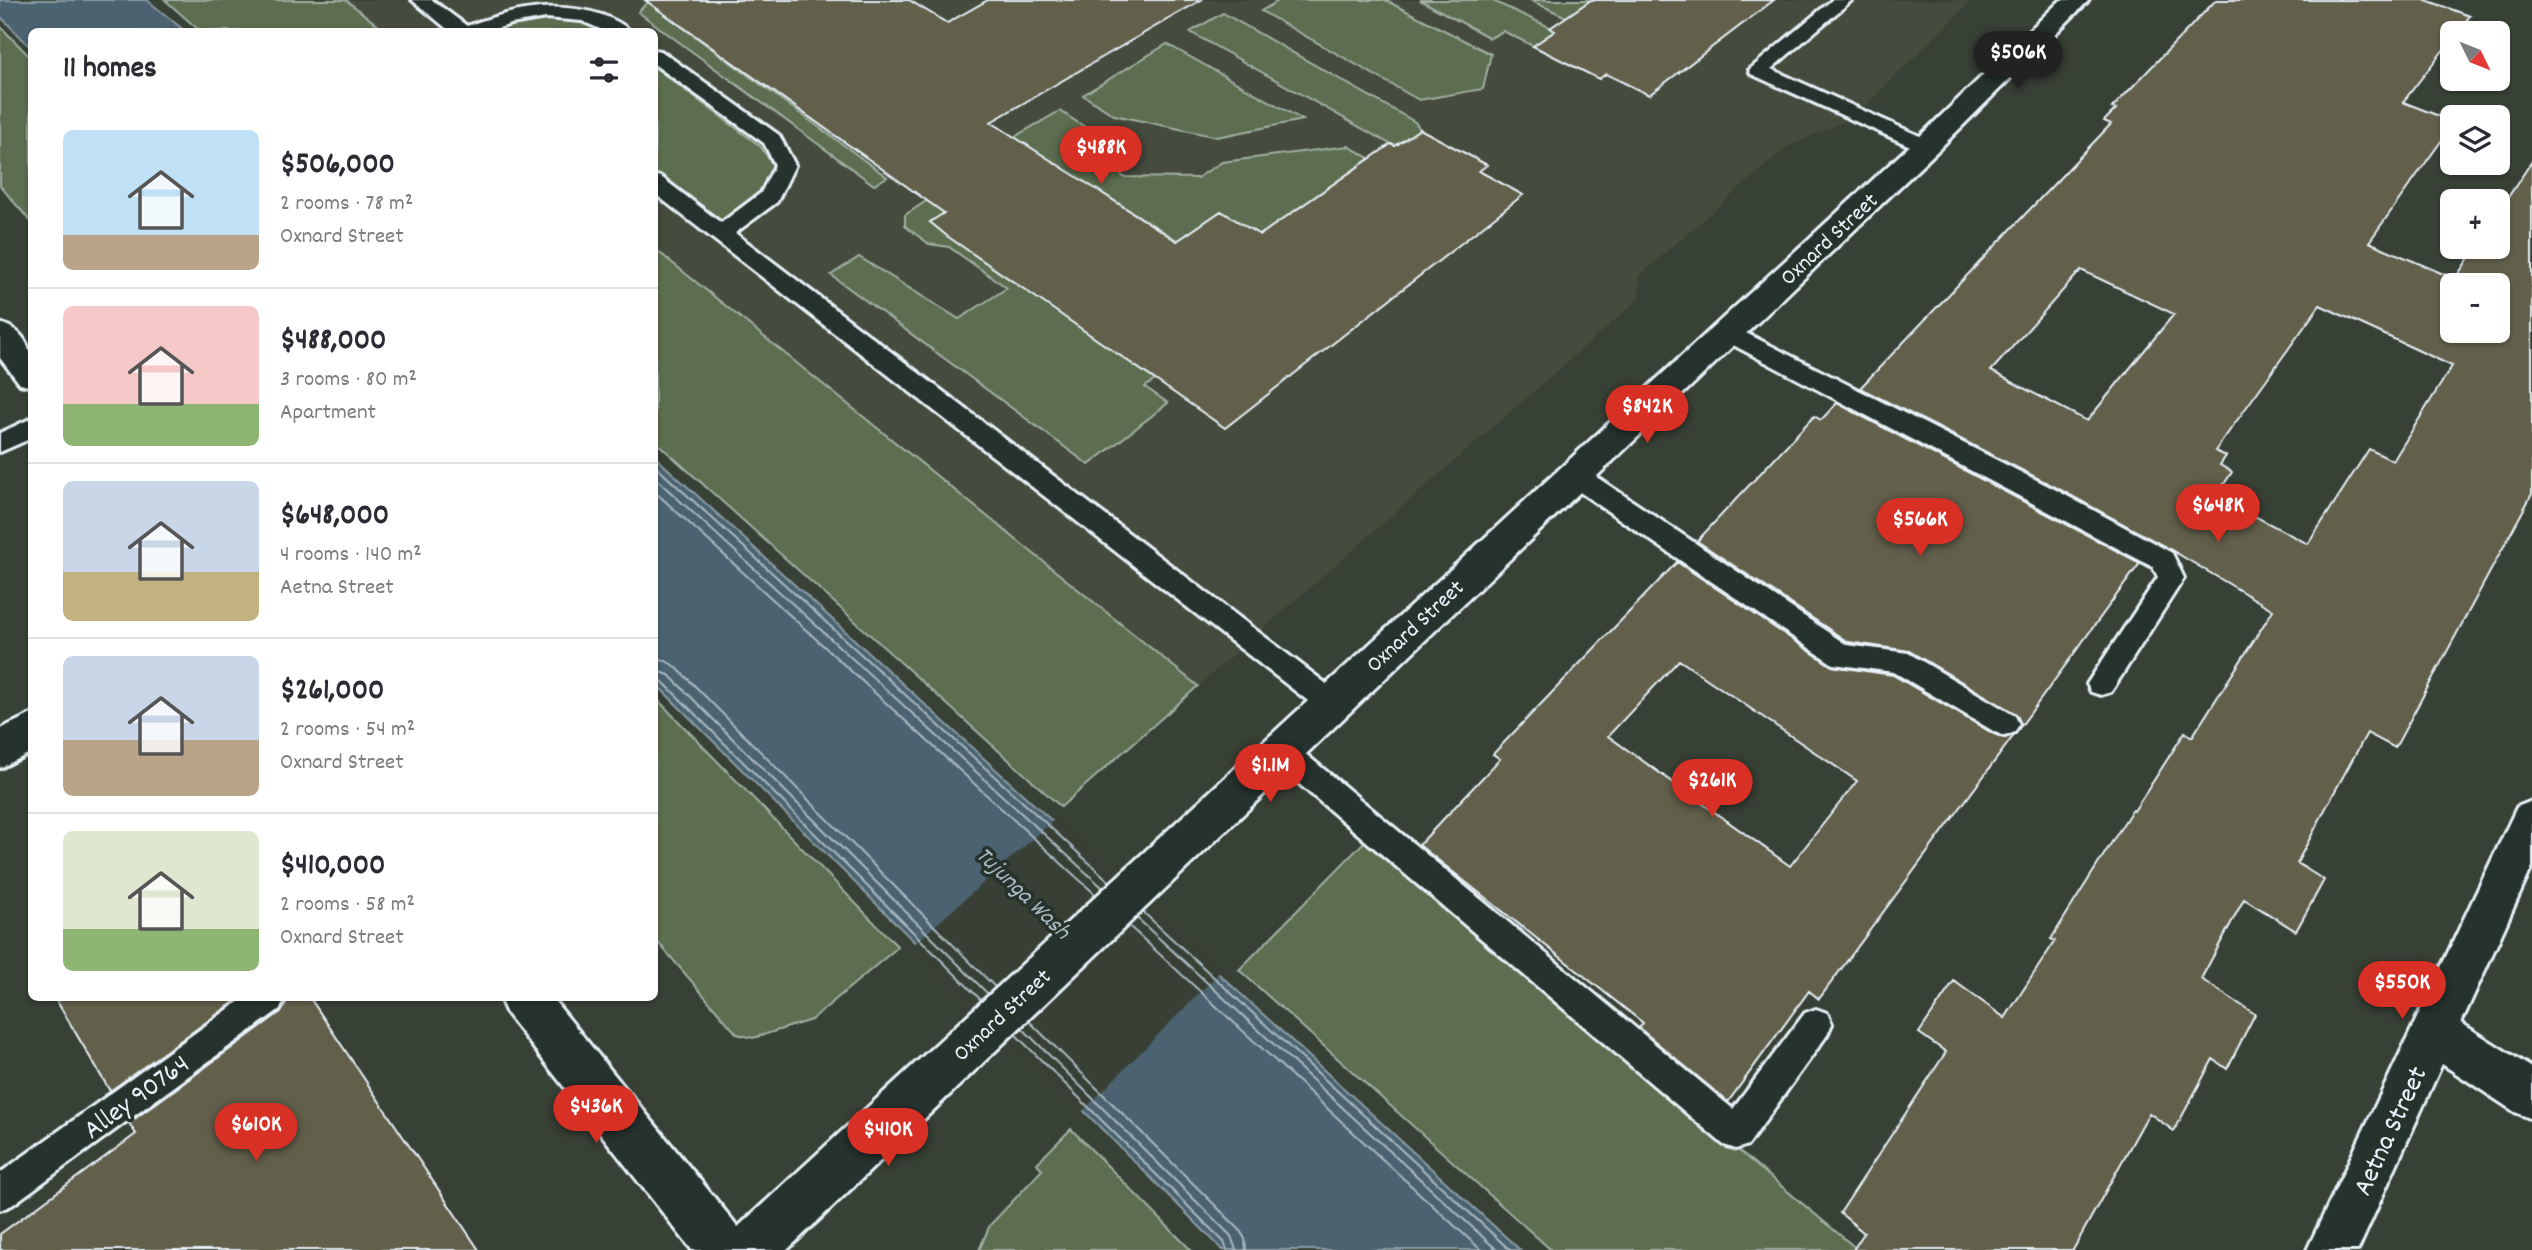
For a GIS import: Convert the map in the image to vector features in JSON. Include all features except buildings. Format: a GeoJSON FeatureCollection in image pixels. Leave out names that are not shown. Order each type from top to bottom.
{"type":"FeatureCollection","features":[{"type":"Feature","properties":{"kind":"main road","name":"Oxnard Street"},"geometry":{"type":"LineString","coordinates":[[750,1250],[1926,146],[2076,0]]}},
{"type":"Feature","properties":{"kind":"main road"},"geometry":{"type":"LineString","coordinates":[[0,335],[28,370]]}},
{"type":"Feature","properties":{"kind":"main road"},"geometry":{"type":"LineString","coordinates":[[0,750],[28,733]]}},
{"type":"Feature","properties":{"kind":"main road","name":"Aetna Street"},"geometry":{"type":"LineString","coordinates":[[2332,1250],[2532,820]]}},
{"type":"Feature","properties":{"kind":"main road"},"geometry":{"type":"LineString","coordinates":[[525,1001],[724,1250]]}},
{"type":"Feature","properties":{"kind":"main road"},"geometry":{"type":"LineString","coordinates":[[2434,1032],[2532,1095]]}},
{"type":"Feature","properties":{"kind":"lane"},"geometry":{"type":"LineString","coordinates":[[421,0],[458,28]]}},
{"type":"Feature","properties":{"kind":"lane"},"geometry":{"type":"LineString","coordinates":[[1843,0],[1758,70],[1926,146]]}},
{"type":"Feature","properties":{"kind":"lane"},"geometry":{"type":"LineString","coordinates":[[478,28],[505,17],[545,10],[580,13],[608,22],[616,28]]}},
{"type":"Feature","properties":{"kind":"lane"},"geometry":{"type":"LineString","coordinates":[[658,58],[772,139],[785,165],[770,197],[720,234]]}},
{"type":"Feature","properties":{"kind":"lane"},"geometry":{"type":"LineString","coordinates":[[658,185],[1331,703]]}},
{"type":"Feature","properties":{"kind":"lane"},"geometry":{"type":"LineString","coordinates":[[1728,332],[2047,496],[2163,560],[2171,578],[2101,684]]}},
{"type":"Feature","properties":{"kind":"lane"},"geometry":{"type":"LineString","coordinates":[[0,443],[28,429]]}},
{"type":"Feature","properties":{"kind":"lane"},"geometry":{"type":"LineString","coordinates":[[1574,475],[1842,656],[1899,661],[2005,724]]}},
{"type":"Feature","properties":{"kind":"lane"},"geometry":{"type":"LineString","coordinates":[[1281,751],[1736,1133],[1816,1024]]}},
{"type":"Feature","properties":{"kind":"lane","name":"Alley 90764"},"geometry":{"type":"LineString","coordinates":[[0,1193],[265,1001]]}},
{"type":"Feature","properties":{"kind":"shaded area"},"geometry":{"type":"Polygon","coordinates":[[[346,0],[1972,0],[1866,105],[1847,120],[1787,147],[1640,275],[1639,299],[1198,686],[658,251],[658,28],[381,28],[346,0]]]}},
{"type":"Feature","properties":{"kind":"green space"},"geometry":{"type":"Polygon","coordinates":[[[165,0],[346,0],[381,28],[197,28],[165,0]]]}},
{"type":"Feature","properties":{"kind":"green space"},"geometry":{"type":"Polygon","coordinates":[[[1280,0],[1385,0],[1491,54],[1483,89],[1419,100],[1261,11],[1280,0]]]}},
{"type":"Feature","properties":{"kind":"green space"},"geometry":{"type":"Polygon","coordinates":[[[1420,0],[1491,0],[1556,30],[1533,46],[1503,31],[1490,38],[1420,0]]]}},
{"type":"Feature","properties":{"kind":"green space"},"geometry":{"type":"Polygon","coordinates":[[[1530,0],[1591,0],[1566,17],[1530,0]]]}},
{"type":"Feature","properties":{"kind":"green space"},"geometry":{"type":"Polygon","coordinates":[[[648,2],[887,177],[874,185],[638,12],[648,2]]]}},
{"type":"Feature","properties":{"kind":"green space"},"geometry":{"type":"Polygon","coordinates":[[[1223,13],[1415,122],[1420,129],[1395,146],[1390,144],[1190,32],[1223,13]]]}},
{"type":"Feature","properties":{"kind":"green space"},"geometry":{"type":"Polygon","coordinates":[[[542,16],[577,18],[599,28],[494,28],[542,16]]]}},
{"type":"Feature","properties":{"kind":"green space"},"geometry":{"type":"Polygon","coordinates":[[[0,26],[28,55],[28,219],[0,186],[0,26]]]}},
{"type":"Feature","properties":{"kind":"green space"},"geometry":{"type":"Polygon","coordinates":[[[1167,44],[1303,120],[1217,137],[1114,115],[1083,95],[1167,44]]]}},
{"type":"Feature","properties":{"kind":"green space"},"geometry":{"type":"Polygon","coordinates":[[[658,70],[760,146],[773,165],[760,192],[721,223],[658,174],[658,70]]]}},
{"type":"Feature","properties":{"kind":"green space"},"geometry":{"type":"Polygon","coordinates":[[[1060,111],[1105,140],[1123,177],[1197,178],[1222,162],[1348,146],[1370,158],[1217,265],[1059,166],[974,195],[930,222],[1155,380],[1145,387],[1168,403],[1089,465],[831,275],[859,257],[959,319],[1007,288],[949,247],[929,244],[905,226],[905,215],[963,177],[954,171],[1060,111]]]}},
{"type":"Feature","properties":{"kind":"green space"},"geometry":{"type":"Polygon","coordinates":[[[658,251],[1198,686],[1061,807],[658,444],[658,251]]]}},
{"type":"Feature","properties":{"kind":"green space"},"geometry":{"type":"Polygon","coordinates":[[[658,700],[898,947],[811,1020],[753,1038],[737,1034],[658,942],[658,700]]]}},
{"type":"Feature","properties":{"kind":"green space"},"geometry":{"type":"Polygon","coordinates":[[[1366,840],[1858,1250],[1551,1250],[1239,970],[1366,840]]]}},
{"type":"Feature","properties":{"kind":"green space"},"geometry":{"type":"Polygon","coordinates":[[[1071,1129],[1191,1250],[979,1250],[990,1225],[1042,1170],[1037,1163],[1071,1129]]]}},
{"type":"Feature","properties":{"kind":"water"},"geometry":{"type":"Polygon","coordinates":[[[0,0],[147,0],[181,28],[28,28],[28,45],[0,16],[0,0]]]}},
{"type":"Feature","properties":{"kind":"water","name":"Tujunga Wash"},"geometry":{"type":"Polygon","coordinates":[[[658,460],[1520,1250],[1223,1250],[658,686],[658,460]]]}},
{"type":"Feature","properties":{"kind":"pier"},"geometry":{"type":"Polygon","coordinates":[[[1056,818],[1222,970],[1080,1114],[912,946],[1056,818]]]}}]}
